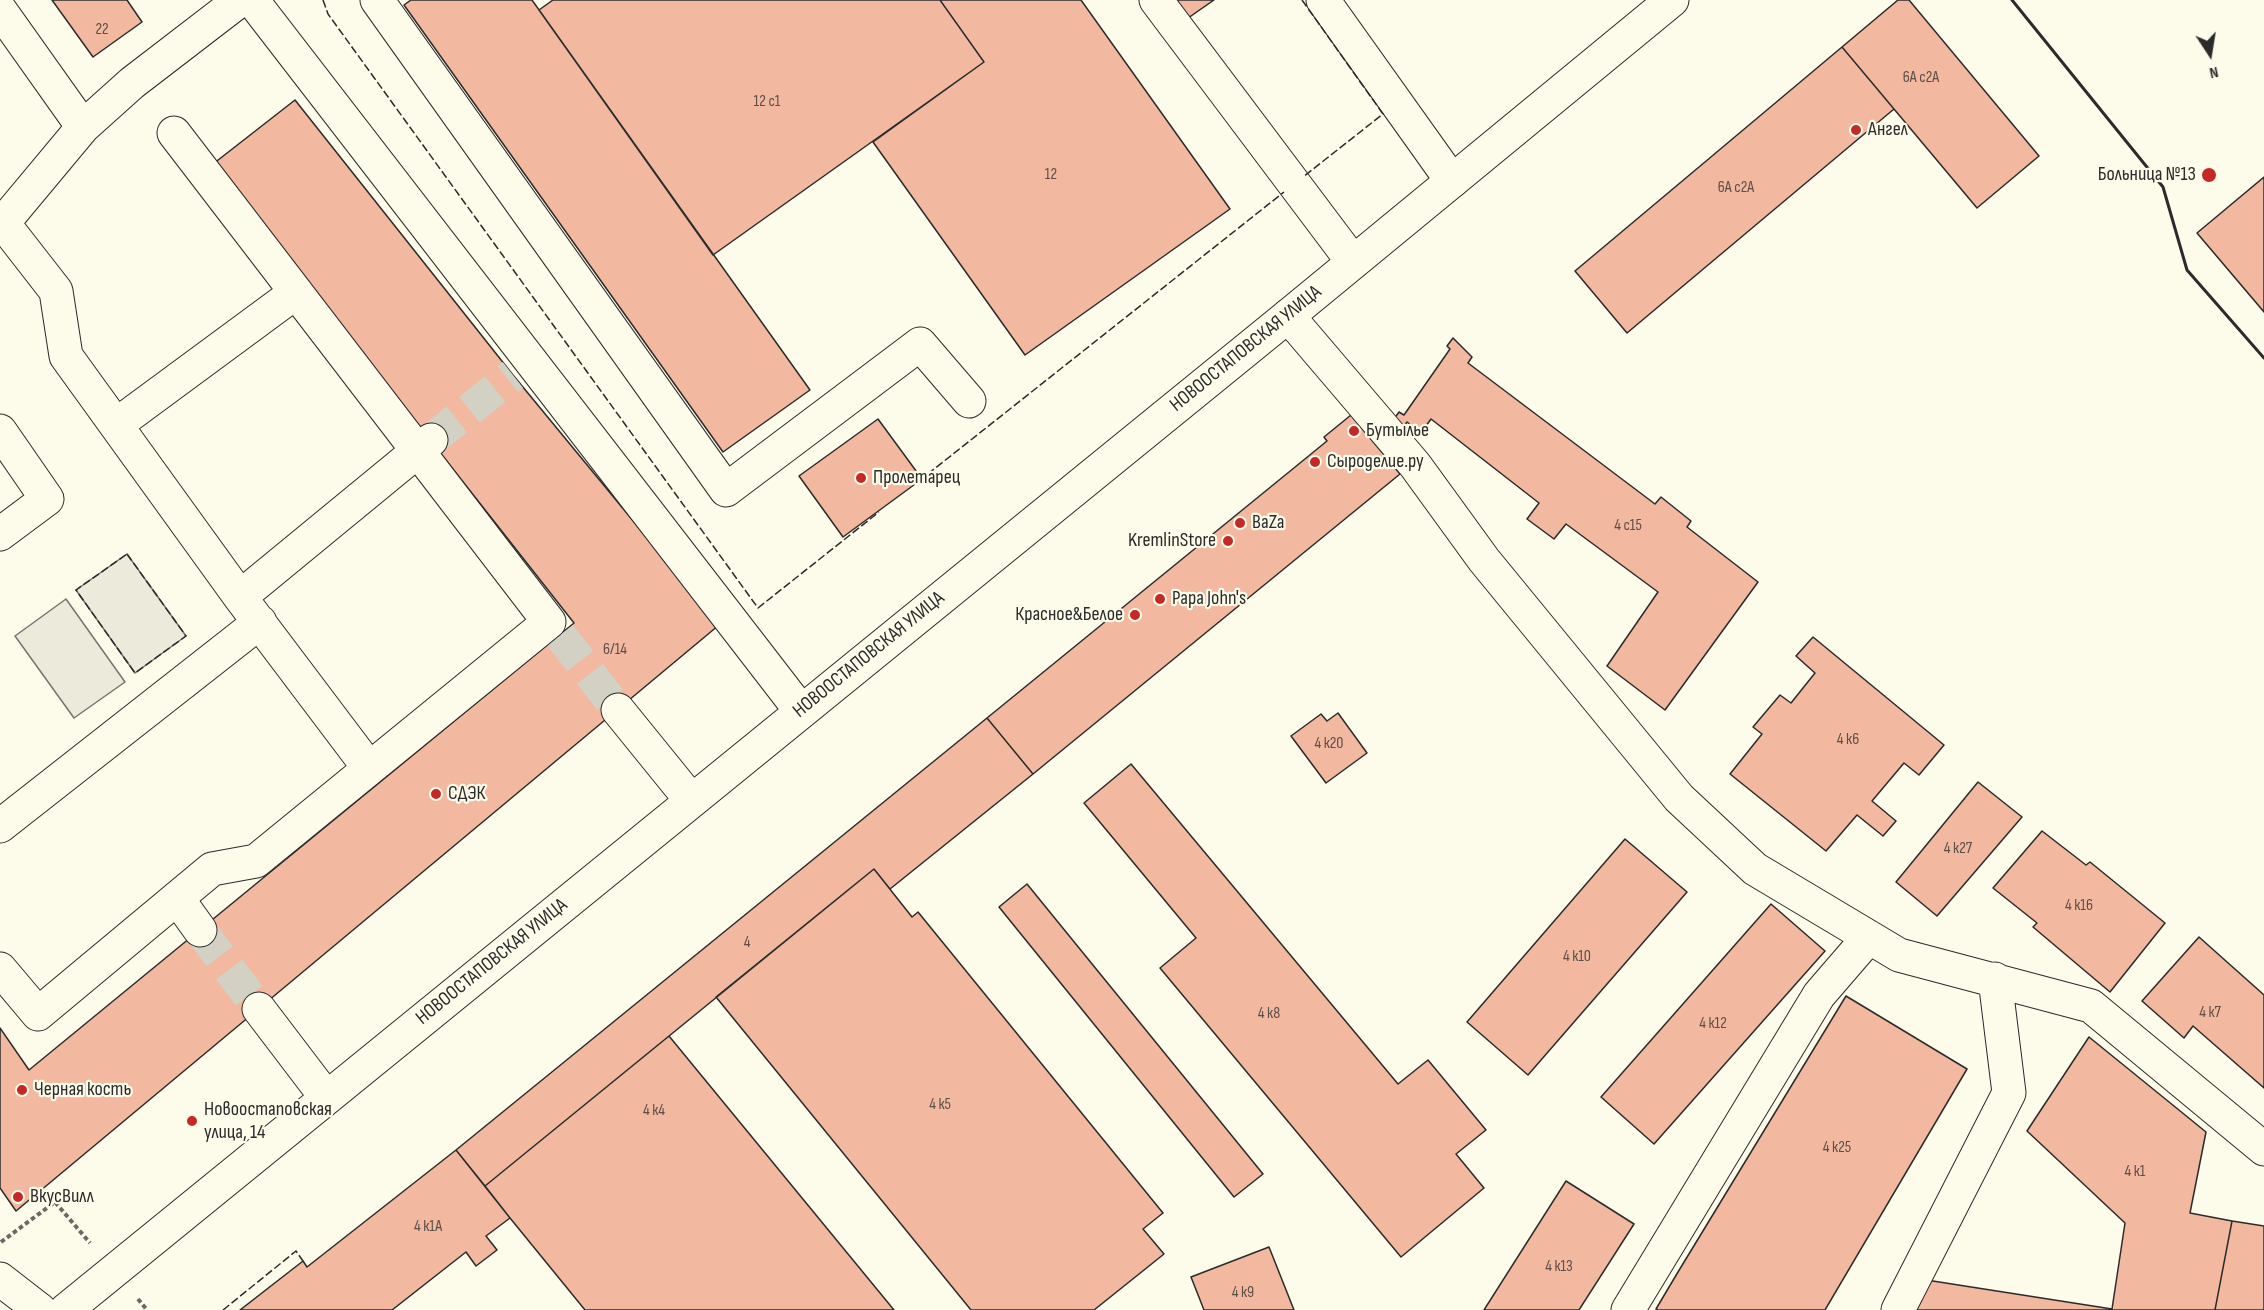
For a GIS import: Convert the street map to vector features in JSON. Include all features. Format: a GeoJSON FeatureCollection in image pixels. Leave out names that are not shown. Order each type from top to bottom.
{"type":"FeatureCollection","features":[{"type":"Feature","properties":{"kind":"main road"},"geometry":{"type":"LineString","coordinates":[[240,0],[132,83],[83,127],[1,227],[56,291],[66,356],[369,768]]}},
{"type":"Feature","properties":{"kind":"main road"},"geometry":{"type":"LineString","coordinates":[[252,0],[522,368],[801,711]]}},
{"type":"Feature","properties":{"kind":"main road"},"geometry":{"type":"LineString","coordinates":[[377,0],[726,490],[920,344],[969,401]]}},
{"type":"Feature","properties":{"kind":"main road"},"geometry":{"type":"LineString","coordinates":[[1156,0],[1353,262]]}},
{"type":"Feature","properties":{"kind":"main road"},"geometry":{"type":"LineString","coordinates":[[1323,0],[1452,181]]}},
{"type":"Feature","properties":{"kind":"main road","name":"НОВООСТАПОВСКАЯ УЛИЦА"},"geometry":{"type":"LineString","coordinates":[[66,1310],[1288,316],[1672,0]]}},
{"type":"Feature","properties":{"kind":"main road"},"geometry":{"type":"LineString","coordinates":[[0,10],[83,127]]}},
{"type":"Feature","properties":{"kind":"main road"},"geometry":{"type":"LineString","coordinates":[[0,969],[38,1014],[212,869],[256,861],[549,622],[424,446],[296,293],[174,133]]}},
{"type":"Feature","properties":{"kind":"main road"},"geometry":{"type":"LineString","coordinates":[[116,425],[296,293]]}},
{"type":"Feature","properties":{"kind":"main road"},"geometry":{"type":"LineString","coordinates":[[1288,316],[1415,465],[1484,560],[1679,798],[1755,869],[1899,955],[2091,1006],[2264,1149]]}},
{"type":"Feature","properties":{"kind":"main road"},"geometry":{"type":"LineString","coordinates":[[0,431],[47,499],[0,534]]}},
{"type":"Feature","properties":{"kind":"main road"},"geometry":{"type":"LineString","coordinates":[[0,826],[250,609],[424,446]]}},
{"type":"Feature","properties":{"kind":"main road"},"geometry":{"type":"LineString","coordinates":[[618,710],[691,800]]}},
{"type":"Feature","properties":{"kind":"main road"},"geometry":{"type":"LineString","coordinates":[[177,898],[200,930]]}},
{"type":"Feature","properties":{"kind":"main road"},"geometry":{"type":"LineString","coordinates":[[1628,1310],[1819,995],[1869,937]]}},
{"type":"Feature","properties":{"kind":"main road"},"geometry":{"type":"LineString","coordinates":[[1898,1310],[2009,1093],[1995,979]]}},
{"type":"Feature","properties":{"kind":"main road"},"geometry":{"type":"LineString","coordinates":[[259,1009],[326,1097]]}},
{"type":"Feature","properties":{"kind":"main road"},"geometry":{"type":"LineString","coordinates":[[0,1279],[40,1310]]}},
{"type":"Feature","properties":{"kind":"path"},"geometry":{"type":"LineString","coordinates":[[0,1243],[55,1202],[147,1310]]}},
{"type":"Feature","properties":{"kind":"shaded area"},"geometry":{"type":"Polygon","coordinates":[[[127,554],[186,636],[135,673],[76,590],[127,554]]]}},
{"type":"Feature","properties":{"kind":"shaded area"},"geometry":{"type":"Polygon","coordinates":[[[66,599],[125,682],[74,718],[15,636],[66,599]]]}},
{"type":"Feature","properties":{"kind":"building"},"geometry":{"type":"Polygon","coordinates":[[[52,0],[127,0],[142,22],[93,57],[52,0]]]}},
{"type":"Feature","properties":{"kind":"building"},"geometry":{"type":"Polygon","coordinates":[[[411,0],[532,0],[810,390],[723,452],[404,5],[411,0]]]}},
{"type":"Feature","properties":{"kind":"building"},"geometry":{"type":"Polygon","coordinates":[[[553,0],[940,0],[984,62],[713,255],[539,10],[553,0]]]}},
{"type":"Feature","properties":{"kind":"building"},"geometry":{"type":"Polygon","coordinates":[[[940,0],[1081,0],[1230,209],[1025,355],[873,142],[984,62],[940,0]]]}},
{"type":"Feature","properties":{"kind":"building"},"geometry":{"type":"Polygon","coordinates":[[[1165,0],[1214,0],[1181,23],[1165,0]]]}},
{"type":"Feature","properties":{"kind":"building"},"geometry":{"type":"Polygon","coordinates":[[[1898,0],[1909,0],[2039,156],[1977,208],[1842,47],[1898,0]]]}},
{"type":"Feature","properties":{"kind":"building"},"geometry":{"type":"Polygon","coordinates":[[[1842,47],[1894,109],[1627,333],[1575,271],[1842,47]]]}},
{"type":"Feature","properties":{"kind":"building"},"geometry":{"type":"Polygon","coordinates":[[[295,100],[513,375],[719,625],[16,1211],[0,1188],[0,1028],[29,1070],[574,623],[213,164],[295,100]]]}},
{"type":"Feature","properties":{"kind":"building"},"geometry":{"type":"Polygon","coordinates":[[[2264,177],[2264,312],[2197,233],[2264,177]]]}},
{"type":"Feature","properties":{"kind":"building"},"geometry":{"type":"Polygon","coordinates":[[[1453,338],[1472,357],[1468,363],[1655,504],[1661,497],[1691,521],[1687,527],[1758,582],[1665,710],[1607,666],[1658,592],[1566,524],[1554,539],[1527,519],[1539,503],[1431,419],[1421,433],[1407,422],[1401,430],[1391,423],[1399,412],[1404,415],[1450,349],[1447,346],[1453,338]]]}},
{"type":"Feature","properties":{"kind":"building"},"geometry":{"type":"Polygon","coordinates":[[[1351,415],[1400,474],[1033,774],[987,718],[1327,441],[1324,437],[1351,415]]]}},
{"type":"Feature","properties":{"kind":"building","name":"Пролетарец"},"geometry":{"type":"Polygon","coordinates":[[[878,419],[922,479],[843,537],[799,476],[878,419]]]}},
{"type":"Feature","properties":{"kind":"building"},"geometry":{"type":"Polygon","coordinates":[[[1813,637],[1944,745],[1919,775],[1904,763],[1872,801],[1896,821],[1883,836],[1857,815],[1826,851],[1730,774],[1762,734],[1753,727],[1780,695],[1791,703],[1815,673],[1796,656],[1813,637]]]}},
{"type":"Feature","properties":{"kind":"building"},"geometry":{"type":"Polygon","coordinates":[[[1338,713],[1367,753],[1326,783],[1291,736],[1321,714],[1327,721],[1338,713]]]}},
{"type":"Feature","properties":{"kind":"building"},"geometry":{"type":"Polygon","coordinates":[[[987,718],[1033,774],[890,889],[874,869],[485,1186],[456,1150],[987,718]]]}},
{"type":"Feature","properties":{"kind":"building"},"geometry":{"type":"Polygon","coordinates":[[[1131,764],[1398,1084],[1428,1060],[1486,1130],[1456,1154],[1484,1188],[1401,1257],[1160,968],[1196,938],[1084,803],[1131,764]]]}},
{"type":"Feature","properties":{"kind":"building"},"geometry":{"type":"Polygon","coordinates":[[[1978,782],[2022,817],[1937,916],[1896,882],[1978,782]]]}},
{"type":"Feature","properties":{"kind":"building"},"geometry":{"type":"Polygon","coordinates":[[[2042,831],[2086,865],[2090,862],[2165,923],[2110,992],[2033,927],[2037,923],[1993,888],[2042,831]]]}},
{"type":"Feature","properties":{"kind":"building"},"geometry":{"type":"Polygon","coordinates":[[[1625,839],[1687,892],[1528,1075],[1467,1022],[1625,839]]]}},
{"type":"Feature","properties":{"kind":"building"},"geometry":{"type":"Polygon","coordinates":[[[874,869],[912,917],[918,912],[1163,1213],[1143,1229],[1164,1254],[1094,1310],[971,1310],[716,997],[874,869]]]}},
{"type":"Feature","properties":{"kind":"building"},"geometry":{"type":"Polygon","coordinates":[[[1027,884],[1263,1174],[1234,1197],[999,907],[1027,884]]]}},
{"type":"Feature","properties":{"kind":"building"},"geometry":{"type":"Polygon","coordinates":[[[1771,904],[1825,951],[1654,1144],[1601,1097],[1771,904]]]}},
{"type":"Feature","properties":{"kind":"building"},"geometry":{"type":"Polygon","coordinates":[[[2199,937],[2264,995],[2264,1088],[2193,1026],[2184,1038],[2142,1001],[2199,937]]]}},
{"type":"Feature","properties":{"kind":"building"},"geometry":{"type":"Polygon","coordinates":[[[1846,996],[1967,1069],[1825,1310],[1656,1309],[1678,1272],[1846,996]]]}},
{"type":"Feature","properties":{"kind":"building"},"geometry":{"type":"Polygon","coordinates":[[[669,1036],[894,1310],[585,1310],[485,1186],[669,1036]]]}},
{"type":"Feature","properties":{"kind":"building"},"geometry":{"type":"Polygon","coordinates":[[[2089,1037],[2206,1132],[2190,1213],[2232,1221],[2215,1310],[1915,1310],[1920,1279],[2112,1309],[2125,1223],[2027,1131],[2089,1037]]]}},
{"type":"Feature","properties":{"kind":"building"},"geometry":{"type":"Polygon","coordinates":[[[456,1150],[510,1218],[486,1236],[497,1250],[476,1266],[466,1252],[392,1310],[240,1310],[303,1261],[307,1267],[456,1150]]]}},
{"type":"Feature","properties":{"kind":"building"},"geometry":{"type":"Polygon","coordinates":[[[1566,1181],[1634,1224],[1579,1310],[1484,1310],[1566,1181]]]}},
{"type":"Feature","properties":{"kind":"building"},"geometry":{"type":"Polygon","coordinates":[[[2232,1221],[2264,1226],[2264,1310],[2215,1310],[2232,1221]]]}},
{"type":"Feature","properties":{"kind":"building"},"geometry":{"type":"Polygon","coordinates":[[[1269,1247],[1294,1310],[1204,1310],[1191,1277],[1269,1247]]]}},
{"type":"Feature","properties":{"kind":"tunnel"},"geometry":{"type":"LineString","coordinates":[[431,440],[513,375]]}},
{"type":"Feature","properties":{"kind":"tunnel"},"geometry":{"type":"LineString","coordinates":[[560,635],[618,710]]}},
{"type":"Feature","properties":{"kind":"tunnel"},"geometry":{"type":"LineString","coordinates":[[200,930],[259,1009]]}},
{"type":"Feature","properties":{"kind":"fence"},"geometry":{"type":"LineString","coordinates":[[323,0],[328,14],[758,608],[879,512]]}},
{"type":"Feature","properties":{"kind":"fence"},"geometry":{"type":"LineString","coordinates":[[1302,0],[1383,114],[1303,177]]}},
{"type":"Feature","properties":{"kind":"fence"},"geometry":{"type":"LineString","coordinates":[[919,481],[1284,192]]}},
{"type":"Feature","properties":{"kind":"fence"},"geometry":{"type":"LineString","coordinates":[[127,554],[186,636],[135,673],[76,590],[127,554]]}},
{"type":"Feature","properties":{"kind":"fence"},"geometry":{"type":"LineString","coordinates":[[223,1310],[296,1251],[303,1261]]}},
{"type":"Feature","properties":{"kind":"wall"},"geometry":{"type":"LineString","coordinates":[[2012,0],[2163,187],[2187,270],[2264,358]]}},
{"type":"Feature","properties":{"kind":"place","name":"Ангел"},"geometry":{"type":"Point","coordinates":[1856,130]}},
{"type":"Feature","properties":{"kind":"place","name":"Больница №13"},"geometry":{"type":"Point","coordinates":[2209,175]}},
{"type":"Feature","properties":{"kind":"place","name":"Бутылье"},"geometry":{"type":"Point","coordinates":[1354,431]}},
{"type":"Feature","properties":{"kind":"place","name":"Сыроделие.ру"},"geometry":{"type":"Point","coordinates":[1315,462]}},
{"type":"Feature","properties":{"kind":"place","name":"Пролетарец"},"geometry":{"type":"Point","coordinates":[861,478]}},
{"type":"Feature","properties":{"kind":"place","name":"BaZa"},"geometry":{"type":"Point","coordinates":[1240,523]}},
{"type":"Feature","properties":{"kind":"place","name":"KremlinStore"},"geometry":{"type":"Point","coordinates":[1228,541]}},
{"type":"Feature","properties":{"kind":"place","name":"Papa John's"},"geometry":{"type":"Point","coordinates":[1160,599]}},
{"type":"Feature","properties":{"kind":"place","name":"Красное&Белое"},"geometry":{"type":"Point","coordinates":[1135,615]}},
{"type":"Feature","properties":{"kind":"place","name":"СДЭК"},"geometry":{"type":"Point","coordinates":[436,794]}},
{"type":"Feature","properties":{"kind":"place","name":"Черная кость"},"geometry":{"type":"Point","coordinates":[22,1090]}},
{"type":"Feature","properties":{"kind":"place","name":"Новоостаповская улица, 14"},"geometry":{"type":"Point","coordinates":[192,1121]}},
{"type":"Feature","properties":{"kind":"place","name":"ВкусВилл"},"geometry":{"type":"Point","coordinates":[18,1197]}}]}
